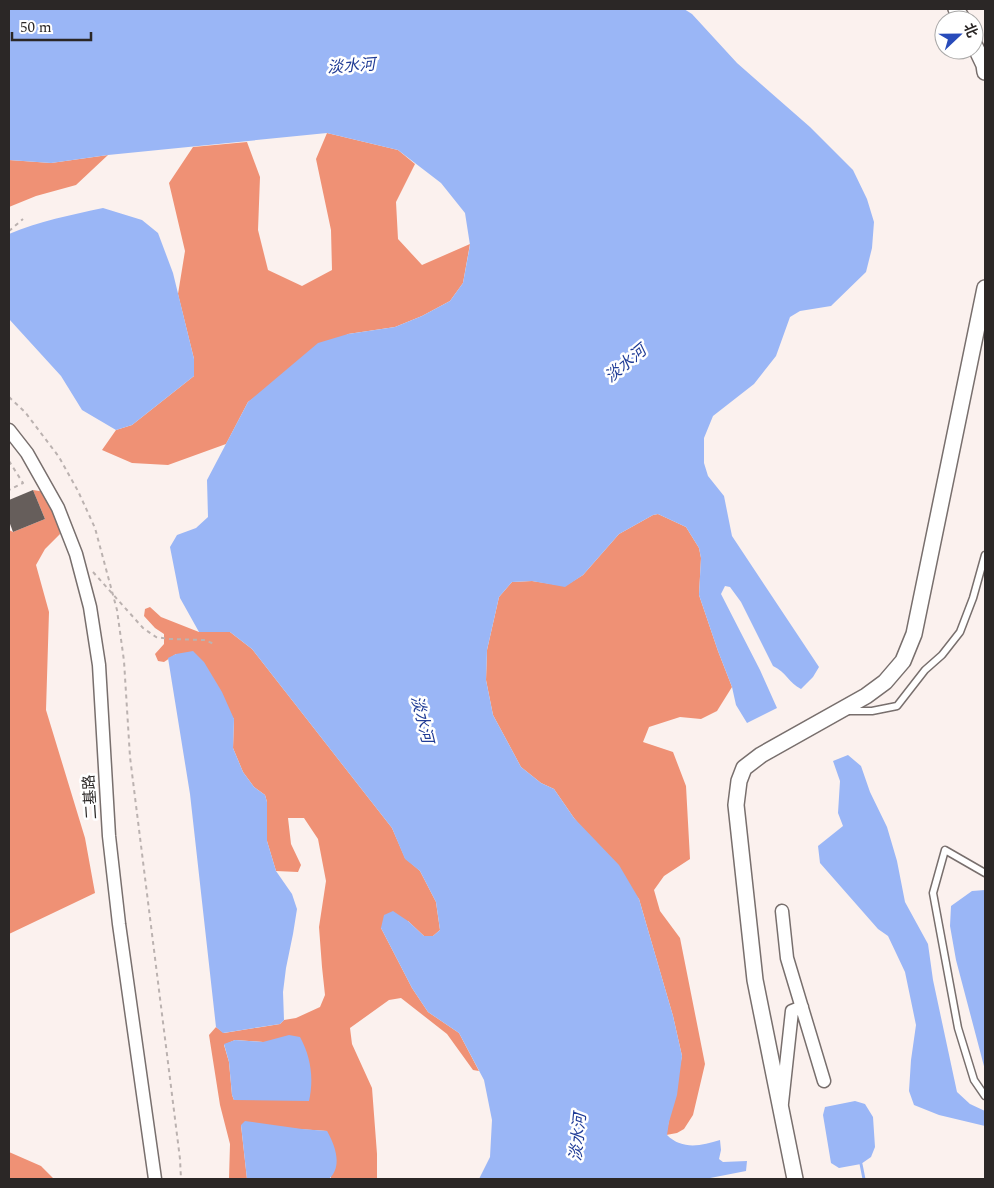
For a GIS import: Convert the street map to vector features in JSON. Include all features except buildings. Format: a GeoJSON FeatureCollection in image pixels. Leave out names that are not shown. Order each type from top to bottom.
{"type":"FeatureCollection","features":[{"type":"Feature","properties":{"kind":"street"},"geometry":{"type":"LineString","coordinates":[[982,60],[985,72]]}},
{"type":"Feature","properties":{"kind":"street"},"geometry":{"type":"LineString","coordinates":[[795,1179],[755,980],[736,805],[739,782],[744,768],[760,755],[866,696],[885,682],[903,661],[914,634],[985,288]]}},
{"type":"Feature","properties":{"kind":"street","name":"二基路"},"geometry":{"type":"LineString","coordinates":[[9,430],[27,454],[58,508],[76,554],[90,607],[99,664],[110,845],[119,924],[155,1179]]}},
{"type":"Feature","properties":{"kind":"street"},"geometry":{"type":"LineString","coordinates":[[782,911],[787,958],[824,1081]]}},
{"type":"Feature","properties":{"kind":"street"},"geometry":{"type":"LineString","coordinates":[[781,1111],[792,1011],[802,1007]]}},
{"type":"Feature","properties":{"kind":"lane"},"geometry":{"type":"LineString","coordinates":[[840,710],[872,711],[897,706],[925,670],[942,655],[960,632],[973,598],[985,555]]}},
{"type":"Feature","properties":{"kind":"lane"},"geometry":{"type":"LineString","coordinates":[[985,873],[945,850],[933,893],[958,1028],[974,1080],[985,1096]]}},
{"type":"Feature","properties":{"kind":"path"},"geometry":{"type":"LineString","coordinates":[[9,231],[23,219]]}},
{"type":"Feature","properties":{"kind":"path"},"geometry":{"type":"LineString","coordinates":[[9,397],[25,412],[59,457],[78,491],[95,528],[117,610],[124,661],[130,757],[179,1150],[180,1179]]}},
{"type":"Feature","properties":{"kind":"path"},"geometry":{"type":"LineString","coordinates":[[9,461],[23,483],[9,490]]}},
{"type":"Feature","properties":{"kind":"path"},"geometry":{"type":"LineString","coordinates":[[112,591],[143,628],[156,636],[169,639],[205,640],[214,644]]}},
{"type":"Feature","properties":{"kind":"shaded area"},"geometry":{"type":"Polygon","coordinates":[[[327,133],[398,150],[415,164],[396,202],[398,239],[422,265],[470,244],[463,283],[450,301],[422,316],[395,327],[348,334],[248,402],[226,444],[168,465],[132,463],[102,450],[116,430],[132,425],[194,376],[194,359],[178,294],[185,251],[169,183],[193,147],[247,142],[260,177],[258,230],[268,270],[302,286],[332,270],[331,230],[316,159],[327,133]]]}},
{"type":"Feature","properties":{"kind":"shaded area"},"geometry":{"type":"Polygon","coordinates":[[[108,155],[76,185],[36,196],[9,207],[9,160],[51,163],[108,155]]]}},
{"type":"Feature","properties":{"kind":"shaded area"},"geometry":{"type":"Polygon","coordinates":[[[33,490],[45,492],[58,520],[60,534],[45,549],[36,565],[49,612],[46,710],[85,838],[95,893],[9,934],[9,530],[13,532],[45,519],[33,490]]]}},
{"type":"Feature","properties":{"kind":"shaded area"},"geometry":{"type":"Polygon","coordinates":[[[658,514],[686,527],[699,548],[701,558],[699,595],[732,687],[717,711],[701,719],[680,717],[649,727],[643,742],[673,752],[686,786],[690,859],[664,876],[654,890],[660,911],[680,938],[705,1064],[693,1115],[684,1129],[677,1133],[666,1135],[682,1056],[673,1016],[639,899],[574,818],[554,789],[541,783],[521,767],[493,715],[486,680],[487,650],[499,597],[512,582],[532,581],[565,586],[583,575],[619,534],[658,514]]]}},
{"type":"Feature","properties":{"kind":"shaded area"},"geometry":{"type":"Polygon","coordinates":[[[150,607],[161,617],[199,632],[230,632],[252,649],[392,828],[405,858],[420,871],[436,902],[440,930],[433,936],[424,936],[408,921],[381,928],[412,988],[428,1012],[459,1033],[479,1071],[473,1070],[447,1034],[401,998],[389,1000],[350,1028],[352,1044],[372,1088],[377,1179],[329,1179],[331,1178],[327,1131],[241,1125],[247,1179],[229,1179],[230,1144],[220,1105],[209,1035],[216,1027],[224,1033],[280,1024],[284,1020],[296,1018],[320,1007],[325,995],[319,927],[326,881],[318,839],[304,818],[288,818],[291,844],[301,865],[298,872],[276,871],[267,841],[267,802],[265,795],[254,787],[243,772],[233,748],[234,719],[176,654],[164,662],[158,661],[155,654],[164,644],[164,634],[155,628],[144,616],[145,609],[150,607]],[[235,1040],[224,1045],[229,1062],[234,1100],[263,1042],[235,1040]]]}},
{"type":"Feature","properties":{"kind":"shaded area"},"geometry":{"type":"Polygon","coordinates":[[[9,1152],[41,1166],[54,1179],[9,1179],[9,1152]]]}},
{"type":"Feature","properties":{"kind":"water","name":"淡水河"},"geometry":{"type":"Polygon","coordinates":[[[9,9],[684,9],[692,14],[737,63],[810,127],[853,170],[867,199],[874,222],[872,248],[866,272],[831,306],[800,311],[790,317],[776,356],[754,384],[713,416],[704,438],[704,463],[708,476],[724,496],[732,536],[819,667],[813,677],[801,689],[773,666],[741,602],[730,587],[725,586],[721,594],[777,708],[747,723],[736,705],[732,687],[699,595],[701,558],[699,548],[686,527],[658,514],[619,534],[583,575],[565,587],[532,581],[512,582],[499,597],[487,650],[486,680],[493,715],[521,767],[541,783],[554,789],[574,818],[619,865],[639,899],[673,1016],[682,1056],[677,1095],[667,1135],[685,1145],[706,1144],[720,1140],[721,1150],[719,1159],[723,1162],[747,1161],[746,1171],[705,1179],[479,1179],[490,1157],[492,1120],[484,1080],[459,1033],[428,1012],[412,988],[381,928],[384,915],[393,911],[408,921],[424,936],[433,936],[440,930],[436,902],[420,871],[405,859],[392,828],[252,649],[230,632],[199,632],[180,598],[170,547],[177,535],[196,528],[208,517],[207,480],[248,402],[318,343],[348,334],[395,327],[422,316],[450,301],[463,283],[470,245],[465,213],[441,183],[398,150],[327,133],[108,155],[51,163],[9,160],[9,9]]]}},
{"type":"Feature","properties":{"kind":"water"},"geometry":{"type":"Polygon","coordinates":[[[103,208],[142,220],[158,233],[173,273],[194,359],[194,376],[132,425],[116,430],[82,410],[61,376],[9,319],[9,234],[43,222],[103,208]]]}},
{"type":"Feature","properties":{"kind":"water"},"geometry":{"type":"Polygon","coordinates":[[[193,651],[204,662],[222,692],[234,719],[233,748],[243,772],[254,787],[265,795],[267,802],[267,841],[276,871],[292,894],[297,909],[283,992],[284,1020],[280,1024],[223,1033],[216,1027],[190,794],[168,658],[176,654],[193,651]]]}},
{"type":"Feature","properties":{"kind":"water"},"geometry":{"type":"Polygon","coordinates":[[[848,755],[861,766],[870,792],[887,827],[897,861],[905,902],[928,944],[933,980],[957,1092],[970,1104],[985,1111],[985,1126],[939,1115],[914,1105],[909,1091],[916,1025],[905,972],[888,936],[878,929],[820,863],[818,846],[843,826],[838,813],[840,781],[833,761],[848,755]]]}},
{"type":"Feature","properties":{"kind":"water"},"geometry":{"type":"Polygon","coordinates":[[[985,890],[985,1070],[956,960],[950,926],[951,906],[972,891],[985,890]]]}},
{"type":"Feature","properties":{"kind":"water"},"geometry":{"type":"Polygon","coordinates":[[[289,1035],[300,1037],[307,1052],[311,1076],[309,1101],[234,1100],[229,1062],[224,1044],[235,1040],[263,1042],[289,1035]]]}},
{"type":"Feature","properties":{"kind":"water"},"geometry":{"type":"Polygon","coordinates":[[[855,1101],[865,1104],[873,1117],[875,1147],[871,1157],[861,1164],[839,1168],[831,1163],[823,1115],[825,1107],[855,1101]]]}},
{"type":"Feature","properties":{"kind":"water"},"geometry":{"type":"Polygon","coordinates":[[[245,1121],[327,1131],[335,1149],[337,1162],[333,1174],[329,1179],[247,1179],[241,1125],[245,1121]]]}},
{"type":"Feature","properties":{"kind":"waterway"},"geometry":{"type":"LineString","coordinates":[[861,1164],[864,1179]]}}]}
